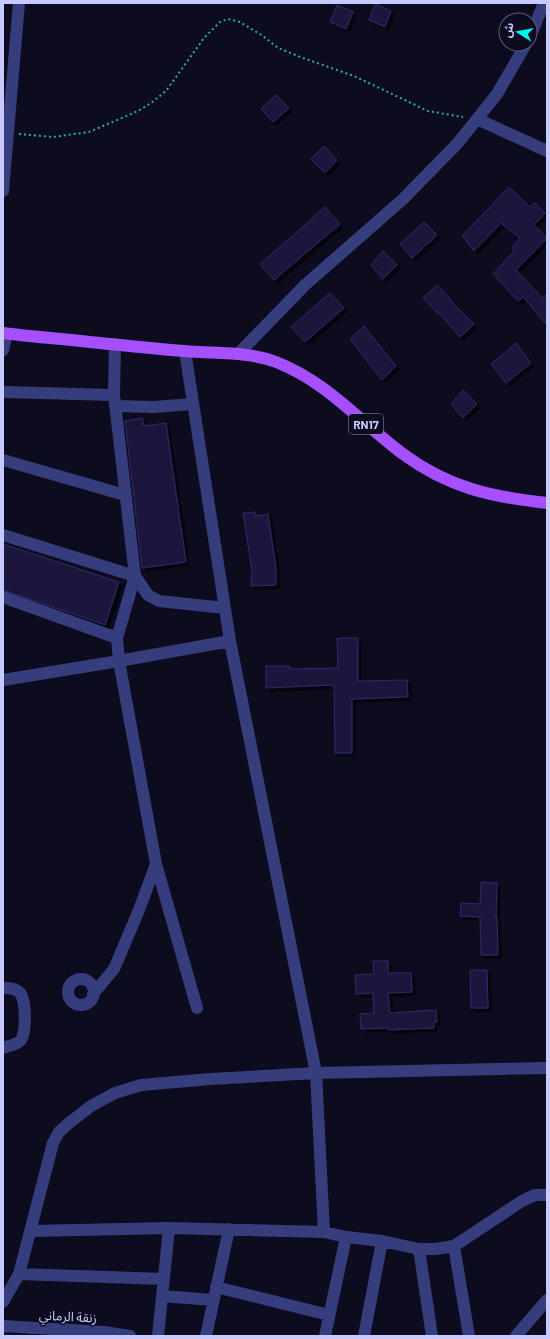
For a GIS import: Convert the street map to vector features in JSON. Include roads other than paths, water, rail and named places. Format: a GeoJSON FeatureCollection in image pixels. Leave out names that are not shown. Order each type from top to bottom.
{"type":"FeatureCollection","features":[{"type":"Feature","properties":{"kind":"main road","name":"RN17"},"geometry":{"type":"LineString","coordinates":[[5,333],[185,351],[238,354],[276,362],[308,378],[326,390],[404,454],[432,473],[460,486],[485,493],[520,500],[547,503]]}},
{"type":"Feature","properties":{"kind":"street"},"geometry":{"type":"LineString","coordinates":[[3,191],[19,3]]}},
{"type":"Feature","properties":{"kind":"street"},"geometry":{"type":"LineString","coordinates":[[538,17],[544,3]]}},
{"type":"Feature","properties":{"kind":"street"},"geometry":{"type":"LineString","coordinates":[[238,354],[305,285],[402,200],[457,144],[497,94],[521,52]]}},
{"type":"Feature","properties":{"kind":"street"},"geometry":{"type":"LineString","coordinates":[[477,119],[547,151]]}},
{"type":"Feature","properties":{"kind":"street"},"geometry":{"type":"LineString","coordinates":[[3,350],[5,333]]}},
{"type":"Feature","properties":{"kind":"street"},"geometry":{"type":"LineString","coordinates":[[115,344],[115,400],[135,576],[117,638],[119,661],[156,864],[197,1008]]}},
{"type":"Feature","properties":{"kind":"street"},"geometry":{"type":"LineString","coordinates":[[185,351],[230,641],[316,1073],[324,1232]]}},
{"type":"Feature","properties":{"kind":"street"},"geometry":{"type":"LineString","coordinates":[[3,392],[115,400],[154,407],[193,404]]}},
{"type":"Feature","properties":{"kind":"street"},"geometry":{"type":"LineString","coordinates":[[3,460],[125,495]]}},
{"type":"Feature","properties":{"kind":"street"},"geometry":{"type":"LineString","coordinates":[[3,535],[135,576],[148,595],[160,601],[225,608]]}},
{"type":"Feature","properties":{"kind":"street"},"geometry":{"type":"LineString","coordinates":[[3,597],[117,638]]}},
{"type":"Feature","properties":{"kind":"street"},"geometry":{"type":"LineString","coordinates":[[3,680],[230,641]]}},
{"type":"Feature","properties":{"kind":"street"},"geometry":{"type":"LineString","coordinates":[[114,969],[86,980],[77,979],[74,981],[69,987],[69,996],[73,1002],[81,1004],[89,1001],[114,969],[139,910],[156,864]]}},
{"type":"Feature","properties":{"kind":"street"},"geometry":{"type":"LineString","coordinates":[[86,980],[92,986],[93,994]]}},
{"type":"Feature","properties":{"kind":"street"},"geometry":{"type":"LineString","coordinates":[[3,988],[16,989],[20,993],[23,999],[25,1021],[23,1035],[20,1041],[3,1048]]}},
{"type":"Feature","properties":{"kind":"street"},"geometry":{"type":"LineString","coordinates":[[3,1302],[19,1274],[53,1143],[59,1132],[91,1106],[115,1093],[141,1085],[211,1078],[316,1073],[547,1068]]}},
{"type":"Feature","properties":{"kind":"street"},"geometry":{"type":"LineString","coordinates":[[31,1231],[169,1228],[324,1232],[382,1241],[419,1249],[436,1249],[454,1246],[522,1201],[535,1195],[547,1195]]}},
{"type":"Feature","properties":{"kind":"street"},"geometry":{"type":"LineString","coordinates":[[158,1336],[169,1228]]}},
{"type":"Feature","properties":{"kind":"street"},"geometry":{"type":"LineString","coordinates":[[206,1336],[229,1229]]}},
{"type":"Feature","properties":{"kind":"street"},"geometry":{"type":"LineString","coordinates":[[325,1336],[346,1236]]}},
{"type":"Feature","properties":{"kind":"street"},"geometry":{"type":"LineString","coordinates":[[364,1336],[382,1241]]}},
{"type":"Feature","properties":{"kind":"street"},"geometry":{"type":"LineString","coordinates":[[454,1246],[469,1336]]}},
{"type":"Feature","properties":{"kind":"street"},"geometry":{"type":"LineString","coordinates":[[419,1249],[432,1336]]}},
{"type":"Feature","properties":{"kind":"street"},"geometry":{"type":"LineString","coordinates":[[19,1274],[164,1279]]}},
{"type":"Feature","properties":{"kind":"street"},"geometry":{"type":"LineString","coordinates":[[216,1287],[329,1315]]}},
{"type":"Feature","properties":{"kind":"street"},"geometry":{"type":"LineString","coordinates":[[162,1296],[214,1300]]}},
{"type":"Feature","properties":{"kind":"street"},"geometry":{"type":"LineString","coordinates":[[516,1336],[547,1300]]}},
{"type":"Feature","properties":{"kind":"street","name":"زنقة الرماني"},"geometry":{"type":"LineString","coordinates":[[3,1326],[104,1332],[130,1336]]}}]}
